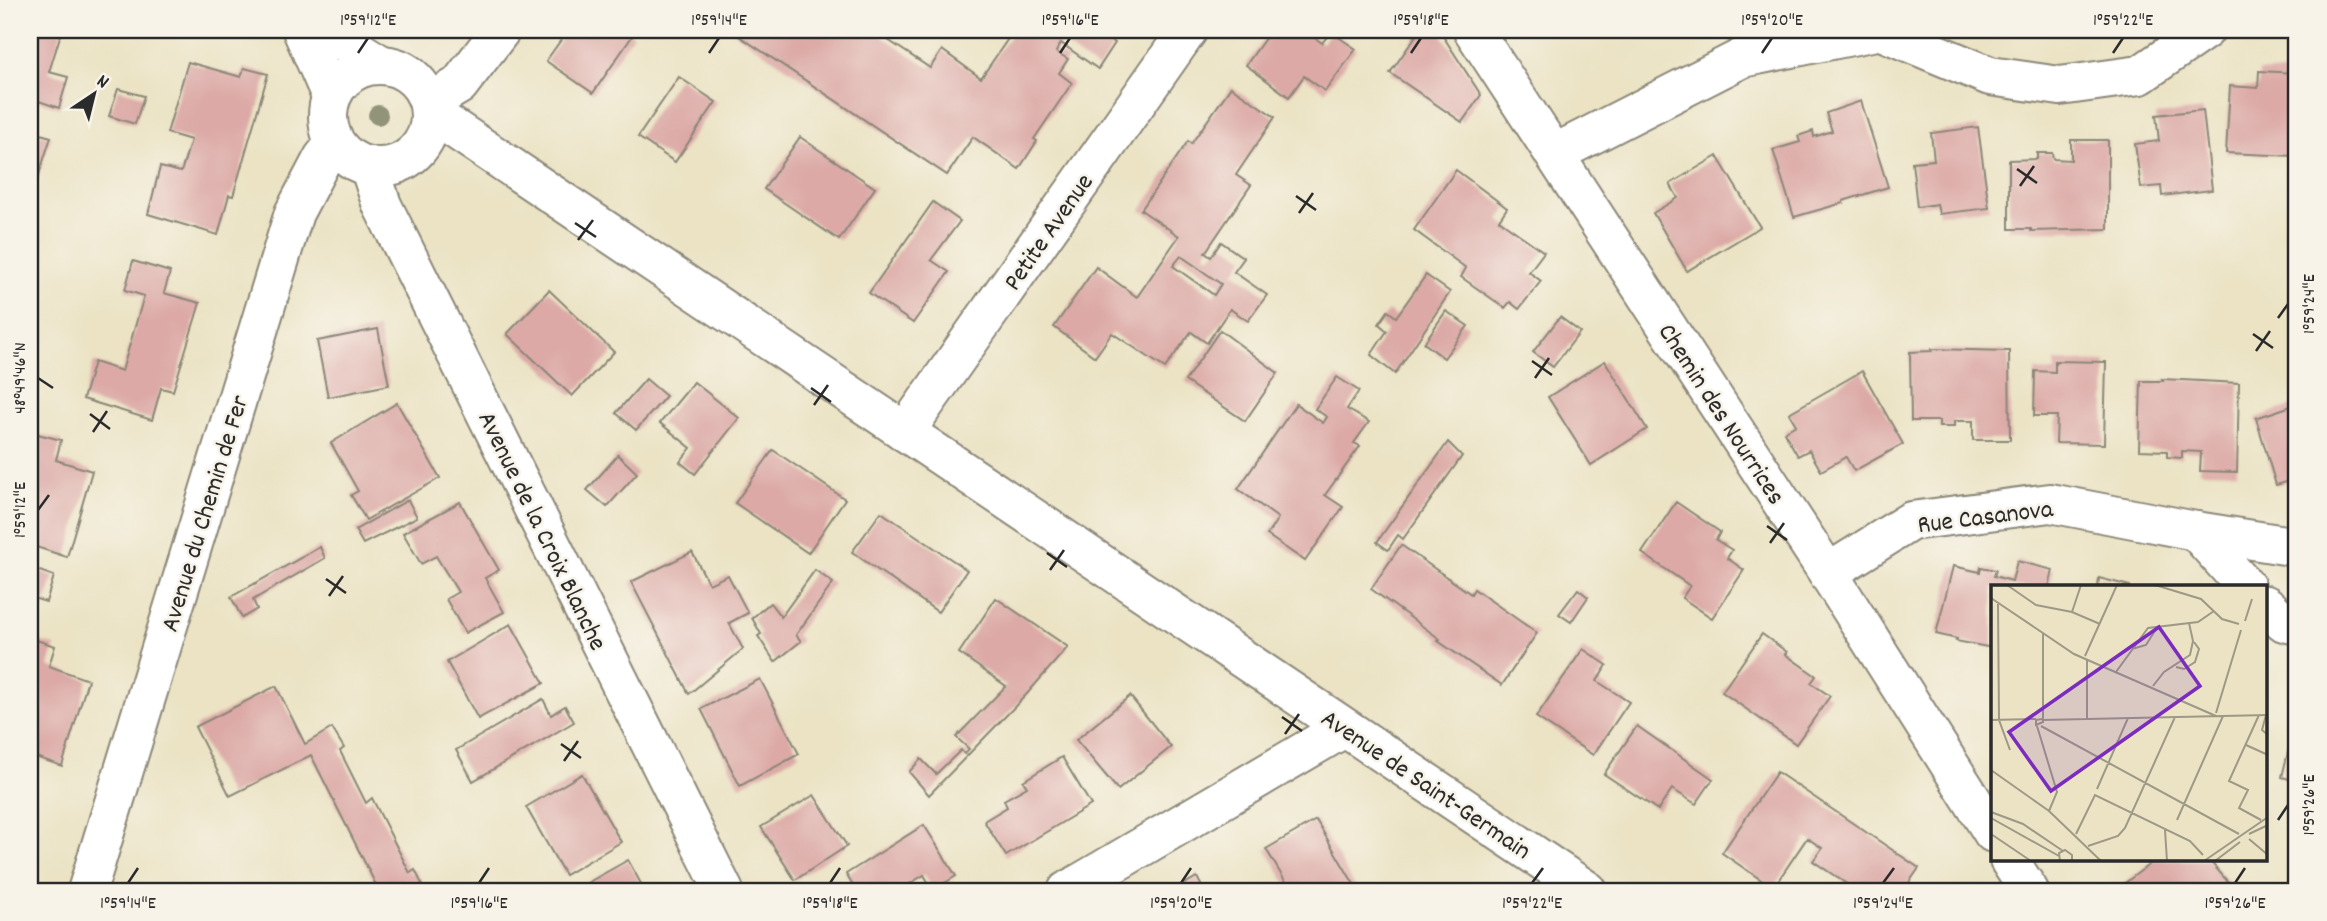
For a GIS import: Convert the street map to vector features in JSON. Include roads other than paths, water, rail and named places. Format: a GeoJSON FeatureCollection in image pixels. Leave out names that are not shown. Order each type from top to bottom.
{"type":"FeatureCollection","features":[{"type":"Feature","properties":{"kind":"street"},"geometry":{"type":"LineString","coordinates":[[302,30],[331,96]]}},
{"type":"Feature","properties":{"kind":"street"},"geometry":{"type":"LineString","coordinates":[[325,30],[380,64]]}},
{"type":"Feature","properties":{"kind":"street"},"geometry":{"type":"LineString","coordinates":[[430,108],[459,86],[501,30]]}},
{"type":"Feature","properties":{"kind":"street","name":"Petite Avenue"},"geometry":{"type":"LineString","coordinates":[[905,432],[1188,30]]}},
{"type":"Feature","properties":{"kind":"street","name":"Chemin des Nourrices"},"geometry":{"type":"LineString","coordinates":[[1473,30],[1828,573],[1991,831]]}},
{"type":"Feature","properties":{"kind":"street"},"geometry":{"type":"LineString","coordinates":[[1554,154],[1742,58],[1880,30],[1990,76],[2060,86],[2140,75],[2205,30]]}},
{"type":"Feature","properties":{"kind":"street"},"geometry":{"type":"LineString","coordinates":[[380,64],[397,67],[411,75],[422,88],[430,108],[429,129],[423,143],[413,155],[400,163],[385,167],[356,162],[335,143],[328,122],[331,96],[338,82],[350,72],[380,64]]}},
{"type":"Feature","properties":{"kind":"street","name":"Avenue de Saint-Germain"},"geometry":{"type":"LineString","coordinates":[[430,108],[905,432],[1588,891]]}},
{"type":"Feature","properties":{"kind":"street","name":"Avenue du Chemin de Fer"},"geometry":{"type":"LineString","coordinates":[[87,891],[294,213],[323,158],[335,143]]}},
{"type":"Feature","properties":{"kind":"street","name":"Avenue de la Croix Blanche"},"geometry":{"type":"LineString","coordinates":[[369,166],[382,205],[724,891]]}},
{"type":"Feature","properties":{"kind":"street","name":"Rue Casanova"},"geometry":{"type":"LineString","coordinates":[[1828,573],[1911,521],[2050,503],[2297,547]]}},
{"type":"Feature","properties":{"kind":"street"},"geometry":{"type":"LineString","coordinates":[[2196,531],[2244,585]]}},
{"type":"Feature","properties":{"kind":"street"},"geometry":{"type":"LineString","coordinates":[[2268,607],[2284,621],[2297,625]]}},
{"type":"Feature","properties":{"kind":"street"},"geometry":{"type":"LineString","coordinates":[[1067,891],[1344,727]]}},
{"type":"Feature","properties":{"kind":"street"},"geometry":{"type":"LineString","coordinates":[[2010,862],[2029,891]]}}]}
